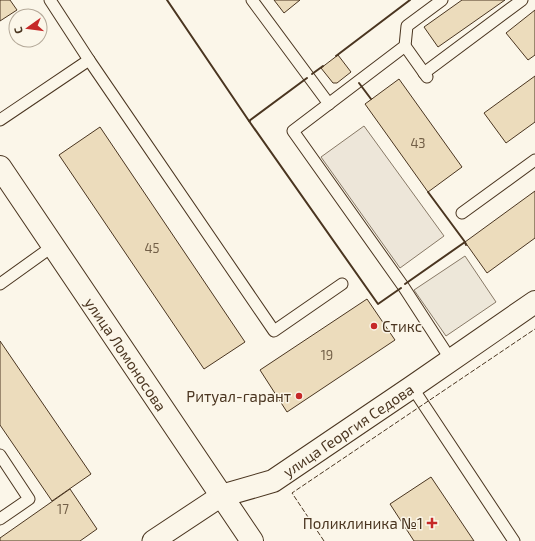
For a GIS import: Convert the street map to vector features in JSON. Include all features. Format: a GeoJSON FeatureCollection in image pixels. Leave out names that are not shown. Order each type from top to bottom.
{"type":"FeatureCollection","features":[{"type":"Feature","properties":{"kind":"main road","name":"улица Ломоносова"},"geometry":{"type":"LineString","coordinates":[[0,167],[252,541]]}},
{"type":"Feature","properties":{"kind":"main road","name":"улица Георгия Седова"},"geometry":{"type":"LineString","coordinates":[[221,496],[273,481],[535,302]]}},
{"type":"Feature","properties":{"kind":"street","name":"улица Георгия Седова"},"geometry":{"type":"LineString","coordinates":[[153,541],[221,496]]}},
{"type":"Feature","properties":{"kind":"lane"},"geometry":{"type":"LineString","coordinates":[[50,0],[274,331],[342,284]]}},
{"type":"Feature","properties":{"kind":"lane"},"geometry":{"type":"LineString","coordinates":[[252,0],[329,104]]}},
{"type":"Feature","properties":{"kind":"lane"},"geometry":{"type":"LineString","coordinates":[[442,0],[407,26],[405,46],[426,75],[522,0]]}},
{"type":"Feature","properties":{"kind":"lane"},"geometry":{"type":"LineString","coordinates":[[405,46],[293,131],[403,286],[451,360]]}},
{"type":"Feature","properties":{"kind":"lane"},"geometry":{"type":"LineString","coordinates":[[0,120],[90,60]]}},
{"type":"Feature","properties":{"kind":"lane"},"geometry":{"type":"LineString","coordinates":[[462,213],[535,160]]}},
{"type":"Feature","properties":{"kind":"lane"},"geometry":{"type":"LineString","coordinates":[[0,284],[53,246]]}},
{"type":"Feature","properties":{"kind":"lane"},"geometry":{"type":"LineString","coordinates":[[412,387],[514,541]]}},
{"type":"Feature","properties":{"kind":"lane"},"geometry":{"type":"LineString","coordinates":[[0,455],[29,500],[0,519]]}},
{"type":"Feature","properties":{"kind":"shaded area"},"geometry":{"type":"Polygon","coordinates":[[[364,126],[444,236],[400,268],[321,157],[364,126]]]}},
{"type":"Feature","properties":{"kind":"shaded area"},"geometry":{"type":"Polygon","coordinates":[[[465,256],[496,302],[446,336],[414,290],[465,256]]]}},
{"type":"Feature","properties":{"kind":"building"},"geometry":{"type":"Polygon","coordinates":[[[0,0],[10,0],[16,8],[8,8],[8,16],[0,21],[0,0]]]}},
{"type":"Feature","properties":{"kind":"building"},"geometry":{"type":"Polygon","coordinates":[[[274,0],[300,0],[284,13],[274,0]]]}},
{"type":"Feature","properties":{"kind":"building"},"geometry":{"type":"Polygon","coordinates":[[[462,0],[505,0],[438,47],[424,27],[462,0]]]}},
{"type":"Feature","properties":{"kind":"building"},"geometry":{"type":"Polygon","coordinates":[[[535,10],[535,55],[528,60],[506,33],[535,10]]]}},
{"type":"Feature","properties":{"kind":"building"},"geometry":{"type":"Polygon","coordinates":[[[338,55],[351,72],[337,83],[333,83],[321,68],[338,55]]]}},
{"type":"Feature","properties":{"kind":"building"},"geometry":{"type":"Polygon","coordinates":[[[535,76],[535,122],[506,143],[484,113],[535,76]]]}},
{"type":"Feature","properties":{"kind":"building"},"geometry":{"type":"Polygon","coordinates":[[[399,79],[462,167],[428,192],[365,104],[399,79]]]}},
{"type":"Feature","properties":{"kind":"building"},"geometry":{"type":"Polygon","coordinates":[[[100,127],[245,342],[204,369],[59,155],[100,127]]]}},
{"type":"Feature","properties":{"kind":"building"},"geometry":{"type":"Polygon","coordinates":[[[535,191],[535,238],[487,273],[465,242],[535,191]]]}},
{"type":"Feature","properties":{"kind":"building"},"geometry":{"type":"Polygon","coordinates":[[[367,299],[395,340],[287,412],[260,370],[367,299]]]}},
{"type":"Feature","properties":{"kind":"building"},"geometry":{"type":"Polygon","coordinates":[[[0,341],[91,474],[52,501],[0,425],[0,341]]]}},
{"type":"Feature","properties":{"kind":"building","name":"Поликлиника №1"},"geometry":{"type":"Polygon","coordinates":[[[431,477],[474,541],[414,541],[390,504],[431,477]]]}},
{"type":"Feature","properties":{"kind":"building"},"geometry":{"type":"Polygon","coordinates":[[[70,489],[97,529],[80,541],[0,541],[0,538],[70,489]]]}},
{"type":"Feature","properties":{"kind":"fence"},"geometry":{"type":"LineString","coordinates":[[324,541],[292,493],[535,329]]}},
{"type":"Feature","properties":{"kind":"wall"},"geometry":{"type":"LineString","coordinates":[[167,0],[250,121]]}},
{"type":"Feature","properties":{"kind":"wall"},"geometry":{"type":"LineString","coordinates":[[336,56],[410,0]]}},
{"type":"Feature","properties":{"kind":"wall"},"geometry":{"type":"LineString","coordinates":[[312,74],[323,66]]}},
{"type":"Feature","properties":{"kind":"wall"},"geometry":{"type":"LineString","coordinates":[[307,78],[249,121],[378,304],[401,288]]}},
{"type":"Feature","properties":{"kind":"wall"},"geometry":{"type":"LineString","coordinates":[[359,83],[371,99]]}},
{"type":"Feature","properties":{"kind":"wall"},"geometry":{"type":"LineString","coordinates":[[428,192],[465,242]]}},
{"type":"Feature","properties":{"kind":"wall"},"geometry":{"type":"LineString","coordinates":[[405,284],[465,242],[466,245]]}},
{"type":"Feature","properties":{"kind":"place","name":"Стикс"},"geometry":{"type":"Point","coordinates":[374,326]}},
{"type":"Feature","properties":{"kind":"place","name":"Ритуал-гарант"},"geometry":{"type":"Point","coordinates":[299,396]}},
{"type":"Feature","properties":{"kind":"place","name":"Поликлиника №1"},"geometry":{"type":"Point","coordinates":[432,523]}}]}
